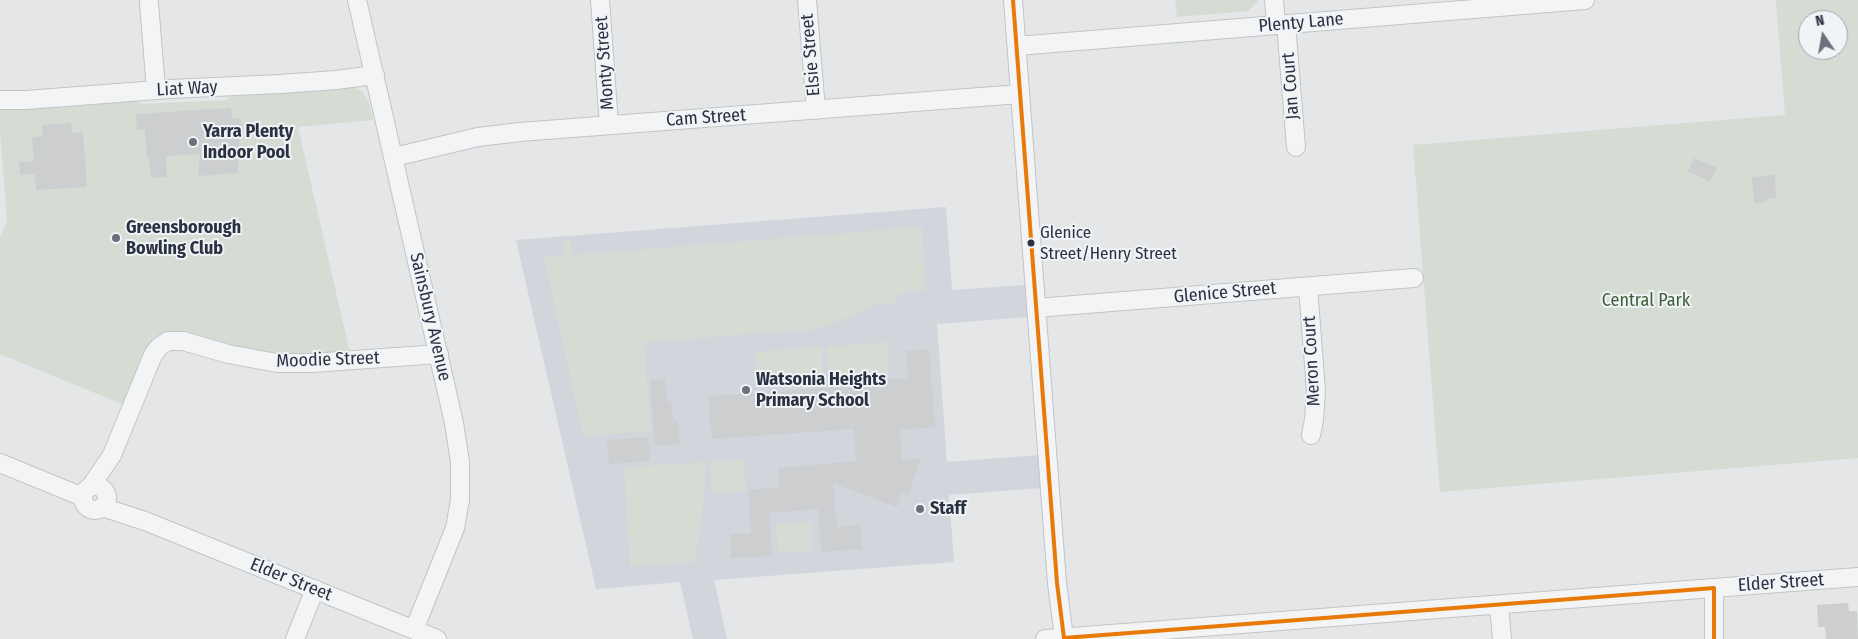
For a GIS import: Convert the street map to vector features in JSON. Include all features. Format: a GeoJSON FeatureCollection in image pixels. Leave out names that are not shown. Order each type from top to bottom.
{"type":"FeatureCollection","features":[{"type":"Feature","properties":{"kind":"street","name":"Sainsbury Avenue"},"geometry":{"type":"LineString","coordinates":[[357,0],[459,446],[461,480],[456,522],[450,542],[414,630]]}},
{"type":"Feature","properties":{"kind":"street","name":"Monty Street"},"geometry":{"type":"LineString","coordinates":[[600,0],[609,125]]}},
{"type":"Feature","properties":{"kind":"street","name":"Elsie Street"},"geometry":{"type":"LineString","coordinates":[[807,0],[816,110]]}},
{"type":"Feature","properties":{"kind":"street"},"geometry":{"type":"LineString","coordinates":[[1013,0],[1057,583],[1064,638]]}},
{"type":"Feature","properties":{"kind":"street","name":"Jan Court"},"geometry":{"type":"LineString","coordinates":[[1274,0],[1281,25],[1296,147]]}},
{"type":"Feature","properties":{"kind":"street","name":"Plenty Lane"},"geometry":{"type":"LineString","coordinates":[[1016,46],[1585,0]]}},
{"type":"Feature","properties":{"kind":"street"},"geometry":{"type":"LineString","coordinates":[[149,3],[156,90]]}},
{"type":"Feature","properties":{"kind":"street","name":"Liat Way"},"geometry":{"type":"LineString","coordinates":[[0,100],[280,84],[374,75]]}},
{"type":"Feature","properties":{"kind":"street","name":"Cam Street"},"geometry":{"type":"LineString","coordinates":[[394,157],[478,137],[500,134],[1020,94]]}},
{"type":"Feature","properties":{"kind":"street","name":"Glenice Street"},"geometry":{"type":"LineString","coordinates":[[1036,308],[1414,278]]}},
{"type":"Feature","properties":{"kind":"street","name":"Meron Court"},"geometry":{"type":"LineString","coordinates":[[1308,287],[1316,392],[1311,435]]}},
{"type":"Feature","properties":{"kind":"street","name":"Moodie Street"},"geometry":{"type":"LineString","coordinates":[[96,495],[150,360],[159,347],[168,341],[183,341],[228,354],[277,363],[312,364],[438,354]]}},
{"type":"Feature","properties":{"kind":"street","name":"Elder Street"},"geometry":{"type":"LineString","coordinates":[[0,463],[42,479],[96,495],[145,521],[437,639]]}},
{"type":"Feature","properties":{"kind":"street","name":"Elder Street"},"geometry":{"type":"LineString","coordinates":[[1045,639],[1858,578]]}},
{"type":"Feature","properties":{"kind":"street"},"geometry":{"type":"LineString","coordinates":[[1708,588],[1712,639]]}},
{"type":"Feature","properties":{"kind":"street"},"geometry":{"type":"LineString","coordinates":[[295,639],[315,590]]}},
{"type":"Feature","properties":{"kind":"street"},"geometry":{"type":"LineString","coordinates":[[1499,605],[1502,639]]}},
{"type":"Feature","properties":{"kind":"shaded area","name":"Watsonia Heights Primary School"},"geometry":{"type":"Polygon","coordinates":[[[946,207],[952,290],[1026,285],[1028,317],[937,324],[947,462],[1040,455],[1042,488],[949,495],[954,562],[714,580],[727,639],[693,639],[680,582],[596,589],[516,240],[946,207]]]}},
{"type":"Feature","properties":{"kind":"green space"},"geometry":{"type":"Polygon","coordinates":[[[1175,0],[1258,1],[1248,11],[1177,17],[1175,0]]]}},
{"type":"Feature","properties":{"kind":"green space","name":"Central Park"},"geometry":{"type":"Polygon","coordinates":[[[1776,0],[1858,0],[1858,458],[1440,492],[1413,145],[1785,115],[1776,0]]]}},
{"type":"Feature","properties":{"kind":"green space"},"geometry":{"type":"Polygon","coordinates":[[[352,87],[361,90],[364,94],[369,103],[373,120],[298,127],[350,353],[271,355],[246,351],[181,333],[169,333],[124,405],[0,354],[0,238],[7,221],[0,108],[133,100],[141,104],[227,100],[234,94],[352,87]]]}},
{"type":"Feature","properties":{"kind":"green space"},"geometry":{"type":"Polygon","coordinates":[[[922,227],[925,291],[907,292],[897,296],[897,303],[878,304],[820,329],[644,342],[651,431],[583,436],[544,257],[564,256],[563,241],[570,240],[572,255],[922,227]]]}},
{"type":"Feature","properties":{"kind":"green space"},"geometry":{"type":"Polygon","coordinates":[[[887,342],[889,375],[830,380],[827,347],[887,342]]]}},
{"type":"Feature","properties":{"kind":"green space"},"geometry":{"type":"Polygon","coordinates":[[[822,347],[824,380],[758,386],[756,352],[822,347]]]}},
{"type":"Feature","properties":{"kind":"green space"},"geometry":{"type":"Polygon","coordinates":[[[744,460],[746,491],[716,493],[711,491],[710,462],[744,460]]]}},
{"type":"Feature","properties":{"kind":"green space"},"geometry":{"type":"Polygon","coordinates":[[[705,462],[704,501],[695,562],[630,566],[624,467],[705,462]]]}},
{"type":"Feature","properties":{"kind":"green space"},"geometry":{"type":"Polygon","coordinates":[[[811,522],[812,551],[778,553],[776,524],[811,522]]]}},
{"type":"Feature","properties":{"kind":"building","name":"Yarra Plenty Indoor Pool"},"geometry":{"type":"Polygon","coordinates":[[[231,108],[232,118],[241,119],[238,173],[198,176],[200,154],[166,156],[167,177],[151,178],[149,157],[147,158],[145,129],[137,130],[136,114],[231,108]]]}},
{"type":"Feature","properties":{"kind":"building","name":"Greensborough Bowling Club"},"geometry":{"type":"Polygon","coordinates":[[[71,123],[72,133],[83,132],[87,187],[36,190],[35,174],[20,175],[19,162],[34,161],[32,137],[43,136],[42,125],[71,123]]]}},
{"type":"Feature","properties":{"kind":"building"},"geometry":{"type":"Polygon","coordinates":[[[1694,158],[1717,168],[1710,182],[1688,171],[1694,158]]]}},
{"type":"Feature","properties":{"kind":"building"},"geometry":{"type":"Polygon","coordinates":[[[1775,175],[1776,198],[1767,198],[1767,202],[1754,203],[1752,177],[1775,175]]]}},
{"type":"Feature","properties":{"kind":"building"},"geometry":{"type":"Polygon","coordinates":[[[929,349],[935,427],[900,430],[902,460],[921,458],[908,495],[902,493],[897,507],[833,483],[837,527],[860,525],[862,549],[821,552],[818,509],[769,513],[772,556],[731,558],[730,534],[751,533],[749,490],[779,487],[778,468],[856,461],[854,429],[712,439],[708,396],[876,384],[876,380],[908,378],[906,351],[929,349]]]}},
{"type":"Feature","properties":{"kind":"building"},"geometry":{"type":"Polygon","coordinates":[[[665,379],[666,402],[671,401],[673,421],[678,421],[680,444],[655,446],[650,380],[665,379]]]}},
{"type":"Feature","properties":{"kind":"building"},"geometry":{"type":"Polygon","coordinates":[[[648,437],[650,461],[609,464],[607,440],[648,437]]]}},
{"type":"Feature","properties":{"kind":"building"},"geometry":{"type":"Polygon","coordinates":[[[1848,603],[1849,611],[1857,611],[1858,639],[1826,639],[1825,627],[1818,627],[1817,605],[1848,603]]]}},
{"type":"Feature","properties":{"kind":"transit line"},"geometry":{"type":"LineString","coordinates":[[1013,0],[1057,583],[1064,638]]}},
{"type":"Feature","properties":{"kind":"transit line"},"geometry":{"type":"LineString","coordinates":[[1064,638],[1714,588],[1714,639]]}},
{"type":"Feature","properties":{"kind":"place","name":"Yarra Plenty Indoor Pool"},"geometry":{"type":"Point","coordinates":[193,142]}},
{"type":"Feature","properties":{"kind":"place","name":"Greensborough Bowling Club"},"geometry":{"type":"Point","coordinates":[116,238]}},
{"type":"Feature","properties":{"kind":"place","name":"Glenice Street/Henry Street"},"geometry":{"type":"Point","coordinates":[1031,243]}},
{"type":"Feature","properties":{"kind":"place","name":"Watsonia Heights Primary School"},"geometry":{"type":"Point","coordinates":[746,390]}},
{"type":"Feature","properties":{"kind":"place","name":"Staff"},"geometry":{"type":"Point","coordinates":[920,509]}}]}
